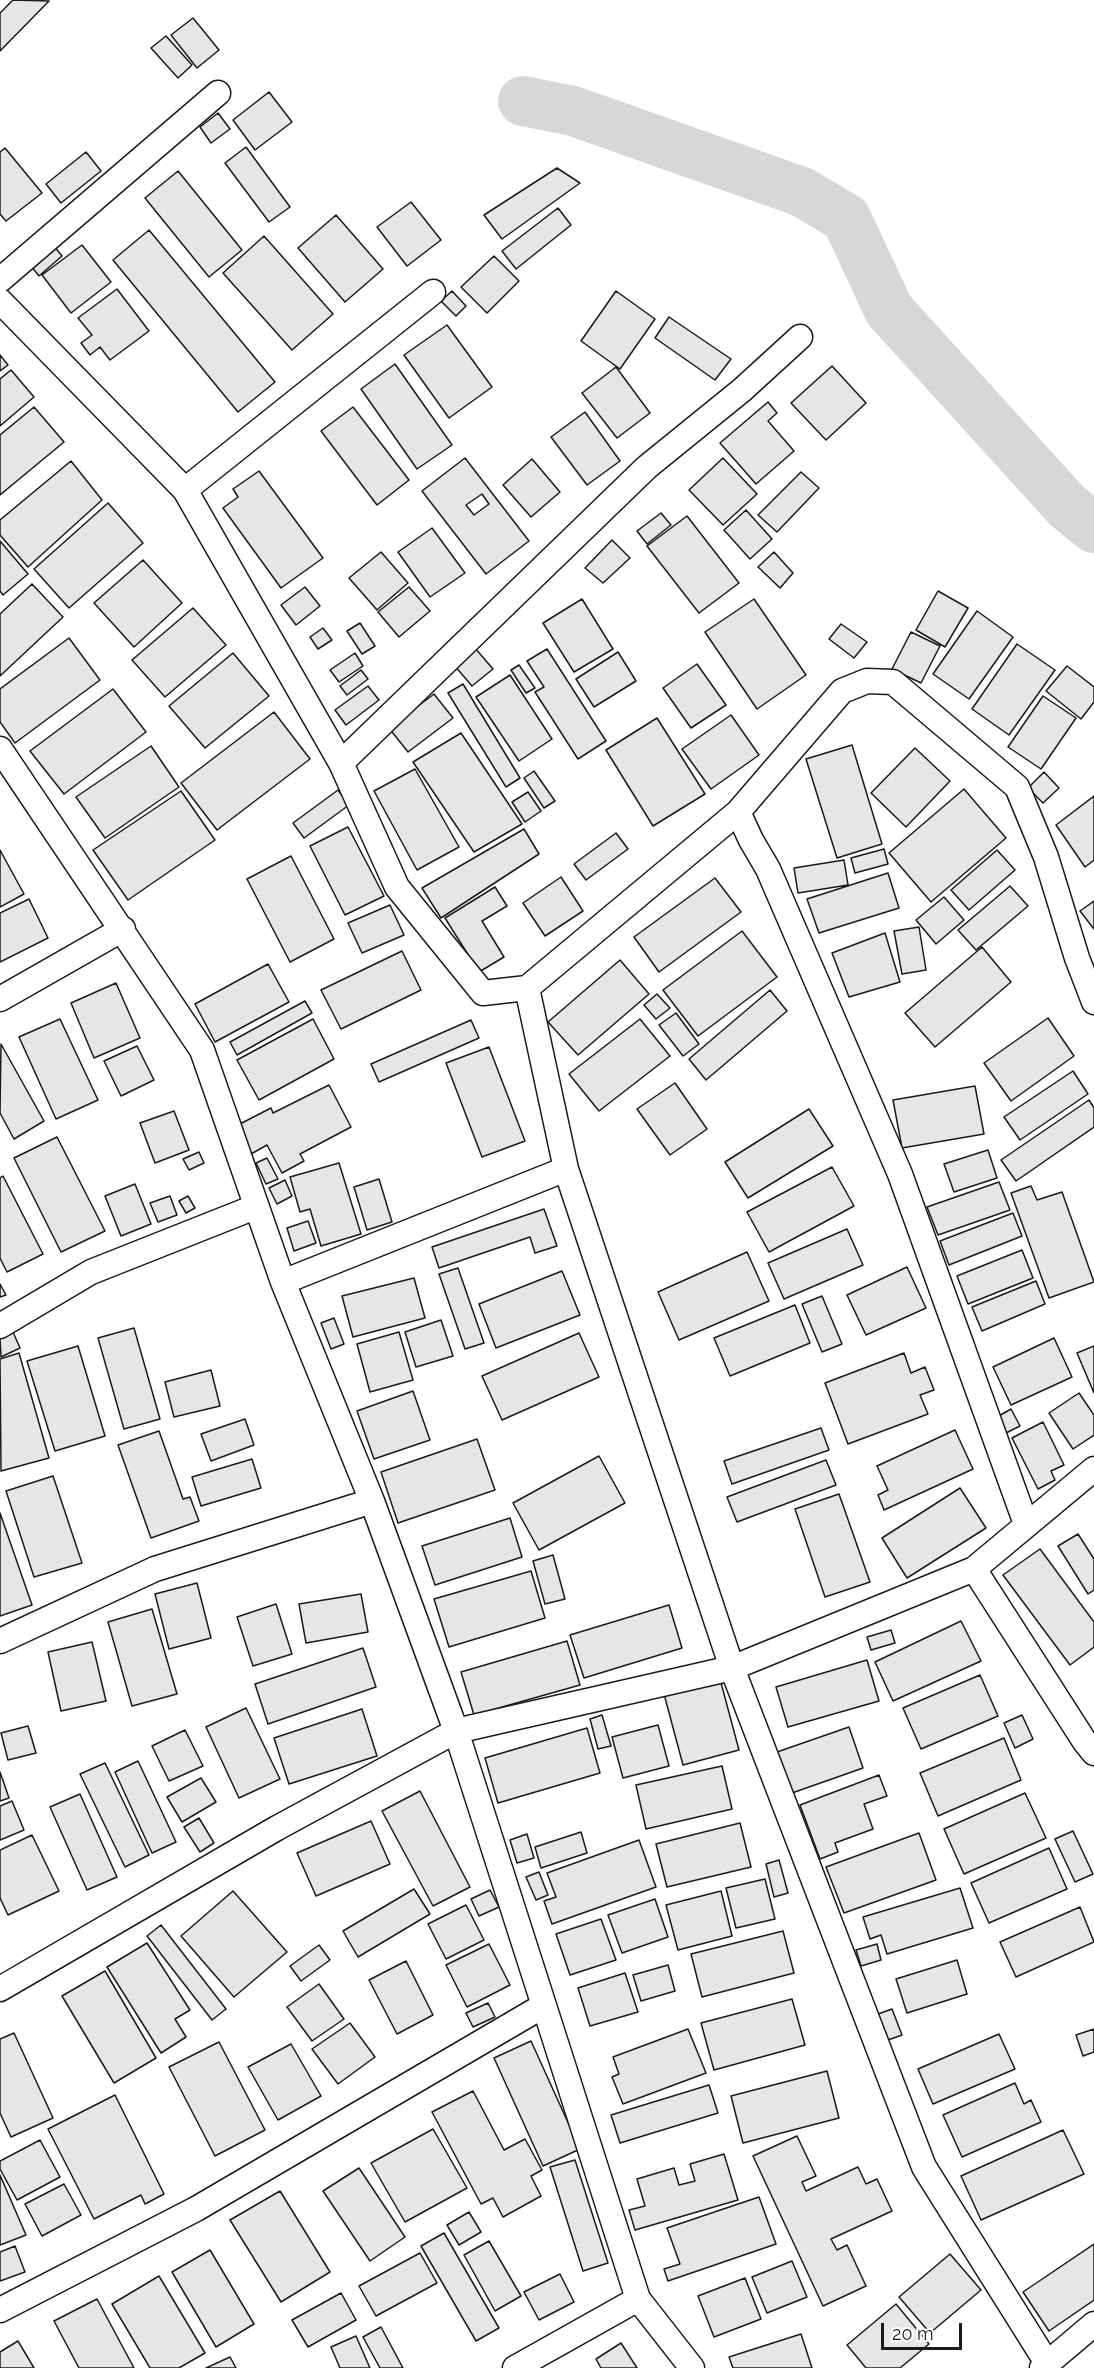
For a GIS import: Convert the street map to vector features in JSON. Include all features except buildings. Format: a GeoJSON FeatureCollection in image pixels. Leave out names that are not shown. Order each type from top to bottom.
{"type":"FeatureCollection","features":[{"type":"Feature","properties":{"kind":"street"},"geometry":{"type":"LineString","coordinates":[[0,280],[218,93]]}},
{"type":"Feature","properties":{"kind":"street"},"geometry":{"type":"LineString","coordinates":[[185,490],[433,292]]}},
{"type":"Feature","properties":{"kind":"street"},"geometry":{"type":"LineString","coordinates":[[0,301],[185,490],[342,763],[398,887],[483,993],[527,988],[738,812],[842,692],[867,681],[893,682],[1017,787],[1046,856],[1077,958],[1094,1002]]}},
{"type":"Feature","properties":{"kind":"street"},"geometry":{"type":"LineString","coordinates":[[342,763],[647,466],[742,390],[800,337]]}},
{"type":"Feature","properties":{"kind":"street"},"geometry":{"type":"LineString","coordinates":[[0,749],[123,929],[202,1050],[255,1207],[372,1501],[456,1731],[638,2299],[692,2368]]}},
{"type":"Feature","properties":{"kind":"street"},"geometry":{"type":"LineString","coordinates":[[738,812],[768,869],[900,1174],[1026,1524]]}},
{"type":"Feature","properties":{"kind":"street"},"geometry":{"type":"LineString","coordinates":[[0,999],[123,929]]}},
{"type":"Feature","properties":{"kind":"street"},"geometry":{"type":"LineString","coordinates":[[527,988],[566,1169],[732,1668],[924,2168],[1044,2366],[1094,2324]]}},
{"type":"Feature","properties":{"kind":"street"},"geometry":{"type":"LineString","coordinates":[[283,1282],[566,1169]]}},
{"type":"Feature","properties":{"kind":"street"},"geometry":{"type":"LineString","coordinates":[[0,1326],[91,1272],[255,1207]]}},
{"type":"Feature","properties":{"kind":"street"},"geometry":{"type":"LineString","coordinates":[[0,1989],[277,1828],[456,1731],[732,1668],[974,1569],[1094,1469]]}},
{"type":"Feature","properties":{"kind":"street"},"geometry":{"type":"LineString","coordinates":[[0,1641],[155,1569],[372,1501]]}},
{"type":"Feature","properties":{"kind":"street"},"geometry":{"type":"LineString","coordinates":[[974,1569],[1094,1753]]}},
{"type":"Feature","properties":{"kind":"street"},"geometry":{"type":"LineString","coordinates":[[0,2310],[196,2209],[543,2006]]}},
{"type":"Feature","properties":{"kind":"street"},"geometry":{"type":"LineString","coordinates":[[515,2368],[638,2299]]}},
{"type":"Feature","properties":{"kind":"waterway"},"geometry":{"type":"LineString","coordinates":[[523,101],[573,111],[802,192],[846,218],[889,310],[1067,506],[1094,528]]}}]}
